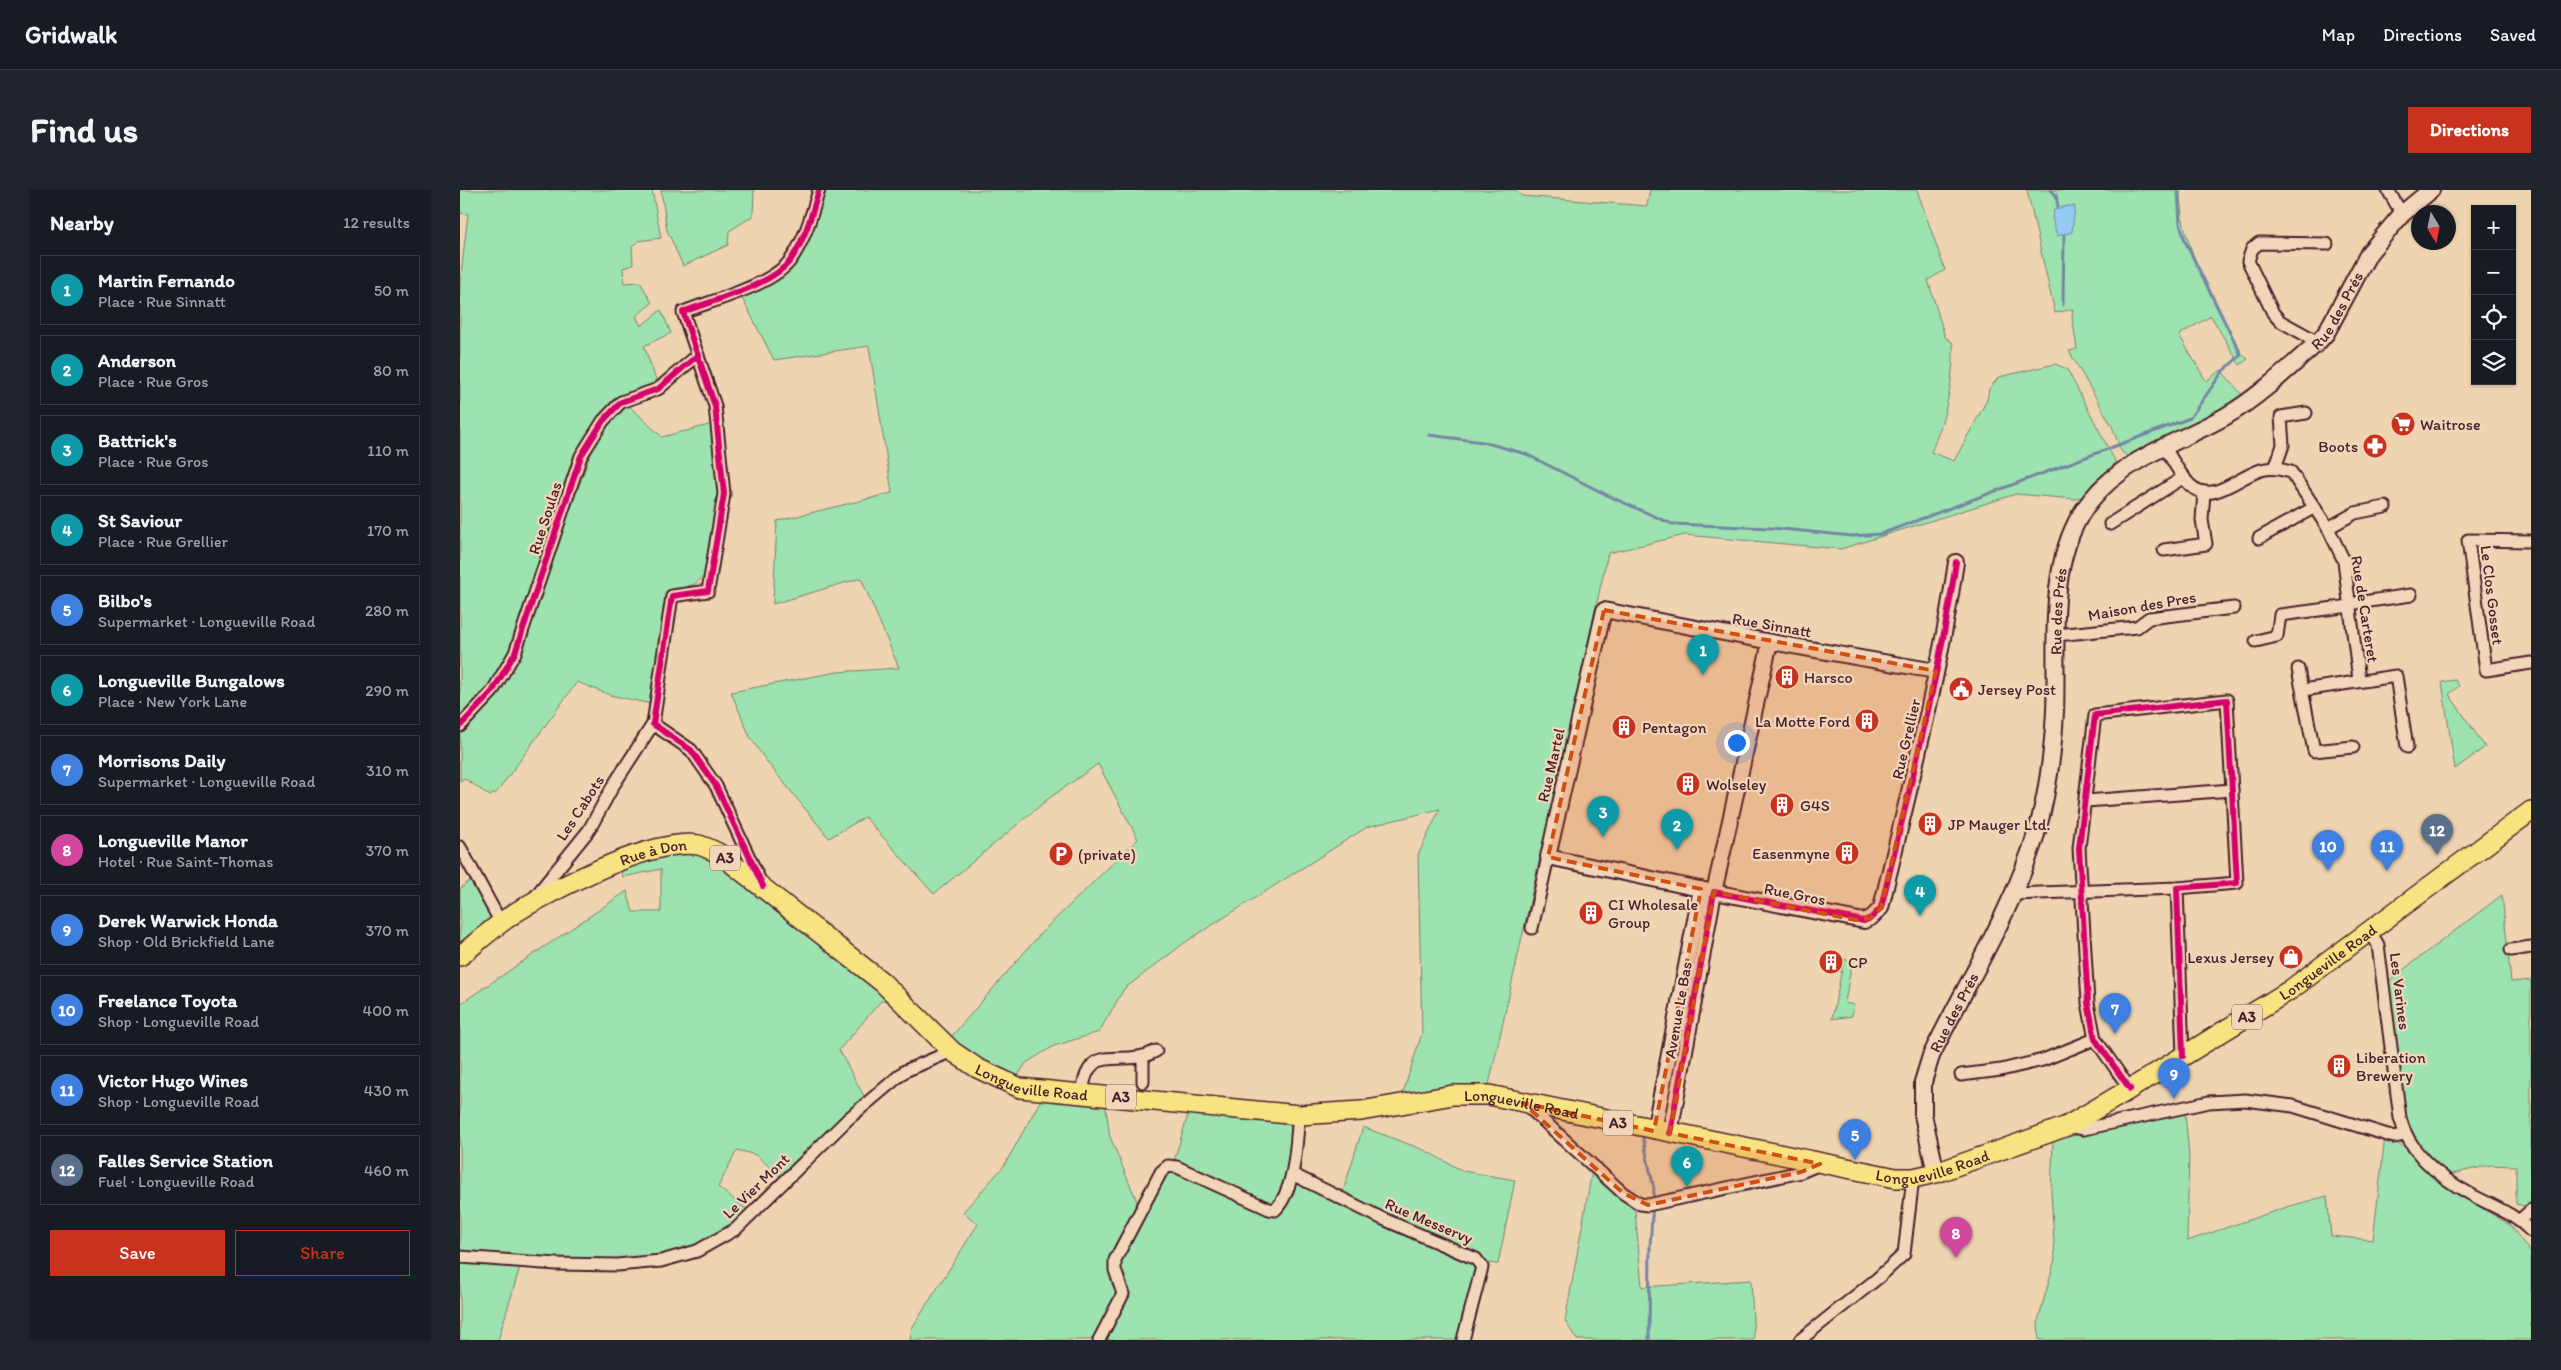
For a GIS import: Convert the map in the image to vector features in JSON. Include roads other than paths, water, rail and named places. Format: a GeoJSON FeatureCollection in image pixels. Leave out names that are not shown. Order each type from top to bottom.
{"type":"FeatureCollection","features":[{"type":"Feature","properties":{"kind":"main road","name":"Rue des Prés"},"geometry":{"type":"LineString","coordinates":[[1936,1173],[1924,1115],[1923,1082],[1936,1047],[2013,894],[2037,832],[2050,777],[2055,711],[2056,635],[2062,562],[2065,547],[2081,513],[2101,489],[2126,468],[2164,446],[2228,415],[2318,342],[2326,333],[2369,253],[2402,214],[2431,190]]}},
{"type":"Feature","properties":{"kind":"main road","name":"Longueville Road"},"geometry":{"type":"LineString","coordinates":[[952,1051],[977,1068],[1020,1088],[1300,1115],[1361,1111],[1453,1095],[1489,1095],[1820,1164],[1896,1178],[1912,1178],[1936,1173],[2067,1126],[2130,1089],[2290,990],[2531,811]]}},
{"type":"Feature","properties":{"kind":"main road","name":"Rue à Don"},"geometry":{"type":"LineString","coordinates":[[460,956],[501,923],[528,906],[622,859],[679,844],[700,845],[720,854],[763,886],[882,982],[952,1051]]}},
{"type":"Feature","properties":{"kind":"street"},"geometry":{"type":"LineString","coordinates":[[763,886],[716,786],[691,750],[653,724],[672,596],[708,591],[724,494],[715,406],[683,312],[754,285],[774,274],[791,260],[802,240],[819,190]]}},
{"type":"Feature","properties":{"kind":"street"},"geometry":{"type":"LineString","coordinates":[[2388,190],[2402,214]]}},
{"type":"Feature","properties":{"kind":"street"},"geometry":{"type":"LineString","coordinates":[[2318,342],[2280,321],[2273,313],[2248,261],[2252,249],[2259,243],[2327,244]]}},
{"type":"Feature","properties":{"kind":"street","name":"Rue Soulas"},"geometry":{"type":"LineString","coordinates":[[460,726],[492,692],[515,653],[581,456],[602,420],[622,402],[658,389],[698,355]]}},
{"type":"Feature","properties":{"kind":"street"},"geometry":{"type":"LineString","coordinates":[[2164,446],[2190,485],[2204,492],[2219,490],[2259,470],[2275,468],[2283,445],[2281,417],[2306,413]]}},
{"type":"Feature","properties":{"kind":"street","name":"Rue de Carteret"},"geometry":{"type":"LineString","coordinates":[[2275,468],[2291,472],[2328,528],[2344,561],[2359,680]]}},
{"type":"Feature","properties":{"kind":"street"},"geometry":{"type":"LineString","coordinates":[[2110,524],[2184,477]]}},
{"type":"Feature","properties":{"kind":"street"},"geometry":{"type":"LineString","coordinates":[[2164,550],[2206,544],[2202,520],[2204,492]]}},
{"type":"Feature","properties":{"kind":"street"},"geometry":{"type":"LineString","coordinates":[[2258,538],[2314,507]]}},
{"type":"Feature","properties":{"kind":"street"},"geometry":{"type":"LineString","coordinates":[[2328,528],[2356,513],[2385,507]]}},
{"type":"Feature","properties":{"kind":"street","name":"Le Clos Gosset"},"geometry":{"type":"LineString","coordinates":[[2531,541],[2468,540],[2486,670],[2531,664]]}},
{"type":"Feature","properties":{"kind":"street","name":"Rue Grellier"},"geometry":{"type":"LineString","coordinates":[[1871,918],[1881,908],[1936,671],[1952,595],[1956,562]]}},
{"type":"Feature","properties":{"kind":"street"},"geometry":{"type":"LineString","coordinates":[[2256,641],[2277,636],[2280,616],[2411,596]]}},
{"type":"Feature","properties":{"kind":"street","name":"Maison des Pres"},"geometry":{"type":"LineString","coordinates":[[2056,635],[2137,627],[2149,618],[2234,608]]}},
{"type":"Feature","properties":{"kind":"street","name":"Rue Sinnatt"},"geometry":{"type":"LineString","coordinates":[[1604,610],[1936,671]]}},
{"type":"Feature","properties":{"kind":"street","name":"Rue Martel"},"geometry":{"type":"LineString","coordinates":[[1532,928],[1604,610]]}},
{"type":"Feature","properties":{"kind":"street","name":"Avenue Le Bas"},"geometry":{"type":"LineString","coordinates":[[1662,1132],[1707,891],[1770,642]]}},
{"type":"Feature","properties":{"kind":"street"},"geometry":{"type":"LineString","coordinates":[[2298,669],[2314,751],[2352,747]]}},
{"type":"Feature","properties":{"kind":"street"},"geometry":{"type":"LineString","coordinates":[[2303,690],[2359,680],[2396,676],[2408,747]]}},
{"type":"Feature","properties":{"kind":"street"},"geometry":{"type":"LineString","coordinates":[[2013,894],[2080,892],[2177,888],[2237,883],[2227,700],[2095,715],[2079,848],[2080,892],[2088,1003],[2095,1039],[2130,1089]]}},
{"type":"Feature","properties":{"kind":"street","name":"Les Cabots"},"geometry":{"type":"LineString","coordinates":[[528,906],[589,830],[653,724]]}},
{"type":"Feature","properties":{"kind":"street"},"geometry":{"type":"LineString","coordinates":[[2086,801],[2232,790]]}},
{"type":"Feature","properties":{"kind":"street"},"geometry":{"type":"LineString","coordinates":[[460,847],[501,923]]}},
{"type":"Feature","properties":{"kind":"street","name":"Rue Gros"},"geometry":{"type":"LineString","coordinates":[[1548,857],[1856,920],[1864,921],[1871,918]]}},
{"type":"Feature","properties":{"kind":"street"},"geometry":{"type":"LineString","coordinates":[[2177,888],[2183,1056]]}},
{"type":"Feature","properties":{"kind":"street","name":"Les Varines"},"geometry":{"type":"LineString","coordinates":[[2370,931],[2378,945],[2400,1118],[2404,1135],[2417,1154],[2447,1179],[2520,1220],[2531,1231]]}},
{"type":"Feature","properties":{"kind":"street"},"geometry":{"type":"LineString","coordinates":[[2511,950],[2531,947]]}},
{"type":"Feature","properties":{"kind":"street"},"geometry":{"type":"LineString","coordinates":[[1961,1075],[2001,1070],[2043,1060],[2095,1039]]}},
{"type":"Feature","properties":{"kind":"street"},"geometry":{"type":"LineString","coordinates":[[1082,1093],[1088,1069],[1097,1060],[1143,1057],[1156,1050]]}},
{"type":"Feature","properties":{"kind":"street","name":"Le Vier Mont"},"geometry":{"type":"LineString","coordinates":[[460,1257],[617,1266],[661,1261],[698,1251],[736,1229],[848,1119],[905,1071],[952,1051]]}},
{"type":"Feature","properties":{"kind":"street"},"geometry":{"type":"LineString","coordinates":[[1143,1057],[1143,1082]]}},
{"type":"Feature","properties":{"kind":"street"},"geometry":{"type":"LineString","coordinates":[[2067,1126],[2084,1129],[2209,1102],[2245,1100],[2294,1106],[2394,1137],[2404,1135]]}},
{"type":"Feature","properties":{"kind":"street"},"geometry":{"type":"LineString","coordinates":[[1523,1103],[1623,1193],[1640,1204],[1648,1205],[1801,1172],[1820,1164]]}},
{"type":"Feature","properties":{"kind":"street"},"geometry":{"type":"LineString","coordinates":[[1099,1340],[1122,1294],[1115,1270],[1115,1260],[1161,1172],[1168,1166],[1177,1167],[1275,1210],[1280,1205],[1292,1174],[1300,1115]]}},
{"type":"Feature","properties":{"kind":"street","name":"Rue Messervy"},"geometry":{"type":"LineString","coordinates":[[1292,1174],[1381,1218],[1476,1259],[1482,1267],[1463,1340]]}},
{"type":"Feature","properties":{"kind":"street"},"geometry":{"type":"LineString","coordinates":[[1800,1340],[1878,1278],[1904,1254],[1912,1178]]}},
{"type":"Feature","properties":{"kind":"street"},"geometry":{"type":"LineString","coordinates":[[2520,1220],[2531,1210]]}},
{"type":"Feature","properties":{"kind":"water"},"geometry":{"type":"Polygon","coordinates":[[[2075,206],[2072,232],[2057,236],[2052,218],[2054,210],[2075,206]]]}},
{"type":"Feature","properties":{"kind":"waterway"},"geometry":{"type":"LineString","coordinates":[[2051,190],[2056,195],[2058,207]]}},
{"type":"Feature","properties":{"kind":"waterway"},"geometry":{"type":"LineString","coordinates":[[1429,435],[1483,442],[1526,454],[1611,497],[1672,524],[1771,528],[1852,536],[1881,534],[2190,418],[2223,371],[2241,355],[2185,241],[2180,223],[2178,190]]}},
{"type":"Feature","properties":{"kind":"waterway"},"geometry":{"type":"LineString","coordinates":[[2063,305],[2064,235]]}},
{"type":"Feature","properties":{"kind":"waterway"},"geometry":{"type":"LineString","coordinates":[[1643,1138],[1654,1189],[1650,1245],[1649,1340]]}},
{"type":"Feature","properties":{"kind":"place","name":"Waitrose"},"geometry":{"type":"Point","coordinates":[2403,424]}},
{"type":"Feature","properties":{"kind":"place","name":"Boots"},"geometry":{"type":"Point","coordinates":[2375,446]}},
{"type":"Feature","properties":{"kind":"place","name":"Martin Fernando"},"geometry":{"type":"Point","coordinates":[1703,675]}},
{"type":"Feature","properties":{"kind":"place","name":"Harsco"},"geometry":{"type":"Point","coordinates":[1787,677]}},
{"type":"Feature","properties":{"kind":"place","name":"Jersey Post"},"geometry":{"type":"Point","coordinates":[1961,689]}},
{"type":"Feature","properties":{"kind":"place","name":"La Motte Ford"},"geometry":{"type":"Point","coordinates":[1867,721]}},
{"type":"Feature","properties":{"kind":"place","name":"Pentagon"},"geometry":{"type":"Point","coordinates":[1624,727]}},
{"type":"Feature","properties":{"kind":"place","name":"Wolseley"},"geometry":{"type":"Point","coordinates":[1688,784]}},
{"type":"Feature","properties":{"kind":"place","name":"G4S"},"geometry":{"type":"Point","coordinates":[1782,805]}},
{"type":"Feature","properties":{"kind":"place","name":"JP Mauger Ltd."},"geometry":{"type":"Point","coordinates":[1930,824]}},
{"type":"Feature","properties":{"kind":"place","name":"Battrick's"},"geometry":{"type":"Point","coordinates":[1603,837]}},
{"type":"Feature","properties":{"kind":"place","name":"Anderson"},"geometry":{"type":"Point","coordinates":[1677,850]}},
{"type":"Feature","properties":{"kind":"place","name":"Easenmyne"},"geometry":{"type":"Point","coordinates":[1847,853]}},
{"type":"Feature","properties":{"kind":"place","name":"(private)"},"geometry":{"type":"Point","coordinates":[1061,854]}},
{"type":"Feature","properties":{"kind":"place","name":"Falles Service Station"},"geometry":{"type":"Point","coordinates":[2437,855]}},
{"type":"Feature","properties":{"kind":"place","name":"Freelance Toyota"},"geometry":{"type":"Point","coordinates":[2328,871]}},
{"type":"Feature","properties":{"kind":"place","name":"Victor Hugo Wines"},"geometry":{"type":"Point","coordinates":[2387,871]}},
{"type":"Feature","properties":{"kind":"place","name":"CI Wholesale Group"},"geometry":{"type":"Point","coordinates":[1591,913]}},
{"type":"Feature","properties":{"kind":"place","name":"St Saviour"},"geometry":{"type":"Point","coordinates":[1920,916]}},
{"type":"Feature","properties":{"kind":"place","name":"Lexus Jersey"},"geometry":{"type":"Point","coordinates":[2291,957]}},
{"type":"Feature","properties":{"kind":"place","name":"CP"},"geometry":{"type":"Point","coordinates":[1831,962]}},
{"type":"Feature","properties":{"kind":"place","name":"Morrisons Daily"},"geometry":{"type":"Point","coordinates":[2115,1034]}},
{"type":"Feature","properties":{"kind":"place","name":"Liberation Brewery"},"geometry":{"type":"Point","coordinates":[2339,1066]}},
{"type":"Feature","properties":{"kind":"place","name":"Derek Warwick Honda"},"geometry":{"type":"Point","coordinates":[2174,1099]}},
{"type":"Feature","properties":{"kind":"place","name":"Bilbo's"},"geometry":{"type":"Point","coordinates":[1855,1160]}},
{"type":"Feature","properties":{"kind":"place","name":"Longueville Bungalows"},"geometry":{"type":"Point","coordinates":[1687,1187]}},
{"type":"Feature","properties":{"kind":"place","name":"Longueville Manor"},"geometry":{"type":"Point","coordinates":[1956,1258]}}]}
